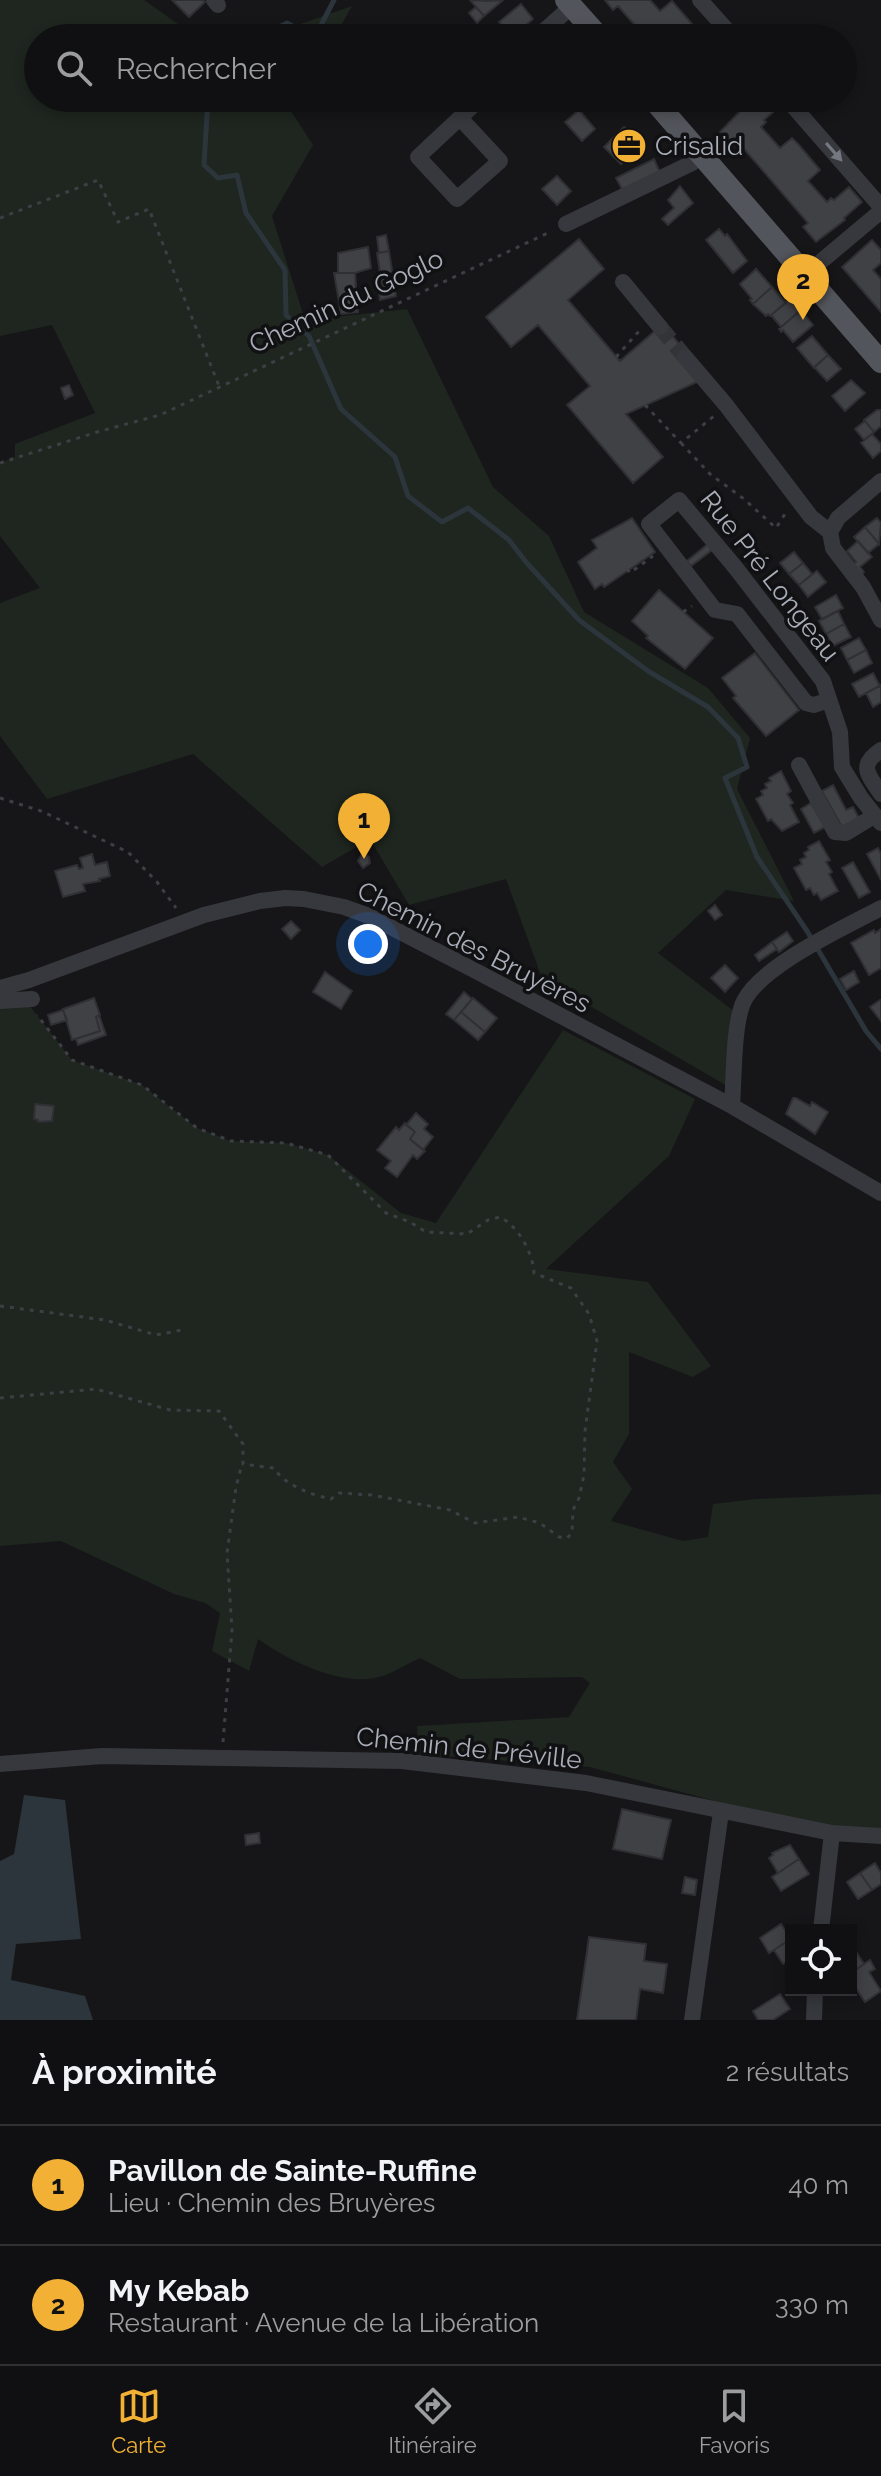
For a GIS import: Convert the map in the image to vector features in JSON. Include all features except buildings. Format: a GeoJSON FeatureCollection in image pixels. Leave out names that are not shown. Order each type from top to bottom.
{"type":"FeatureCollection","features":[{"type":"Feature","properties":{"kind":"main road"},"geometry":{"type":"LineString","coordinates":[[569,3],[588,24]]}},
{"type":"Feature","properties":{"kind":"main road"},"geometry":{"type":"LineString","coordinates":[[664,112],[881,362]]}},
{"type":"Feature","properties":{"kind":"street"},"geometry":{"type":"LineString","coordinates":[[700,0],[721,24]]}},
{"type":"Feature","properties":{"kind":"street"},"geometry":{"type":"LineString","coordinates":[[549,24],[569,3]]}},
{"type":"Feature","properties":{"kind":"street"},"geometry":{"type":"LineString","coordinates":[[460,118],[500,161],[457,199],[418,157],[466,112]]}},
{"type":"Feature","properties":{"kind":"street"},"geometry":{"type":"LineString","coordinates":[[798,112],[881,209],[805,275]]}},
{"type":"Feature","properties":{"kind":"street"},"geometry":{"type":"LineString","coordinates":[[566,224],[692,163],[701,155]]}},
{"type":"Feature","properties":{"kind":"street"},"geometry":{"type":"LineString","coordinates":[[623,282],[657,322]]}},
{"type":"Feature","properties":{"kind":"street"},"geometry":{"type":"LineString","coordinates":[[685,357],[726,405],[811,517],[830,532]]}},
{"type":"Feature","properties":{"kind":"street"},"geometry":{"type":"LineString","coordinates":[[881,481],[838,518],[830,532],[833,548],[863,587],[881,620]]}},
{"type":"Feature","properties":{"kind":"street","name":"Rue Pré Longeau"},"geometry":{"type":"LineString","coordinates":[[829,700],[814,705],[806,703],[737,614],[715,610],[649,524],[679,500],[735,567],[823,681],[840,732],[842,767],[878,819]]}},
{"type":"Feature","properties":{"kind":"street"},"geometry":{"type":"LineString","coordinates":[[881,750],[870,757],[867,772],[881,794]]}},
{"type":"Feature","properties":{"kind":"street"},"geometry":{"type":"LineString","coordinates":[[799,765],[835,832],[846,833],[878,819]]}},
{"type":"Feature","properties":{"kind":"street","name":"Chemin des Bruyères"},"geometry":{"type":"LineString","coordinates":[[0,988],[185,922],[260,901],[285,898],[344,907],[369,916],[732,1106],[881,1193]]}},
{"type":"Feature","properties":{"kind":"street"},"geometry":{"type":"LineString","coordinates":[[732,1106],[739,1023],[743,1002],[754,987],[805,947],[881,908]]}},
{"type":"Feature","properties":{"kind":"street"},"geometry":{"type":"LineString","coordinates":[[0,1001],[28,1000]]}},
{"type":"Feature","properties":{"kind":"street","name":"Chemin de Préville"},"geometry":{"type":"LineString","coordinates":[[0,1764],[102,1756],[402,1761],[586,1783],[832,1833],[881,1836]]}},
{"type":"Feature","properties":{"kind":"street"},"geometry":{"type":"LineString","coordinates":[[692,2020],[721,1812]]}},
{"type":"Feature","properties":{"kind":"street"},"geometry":{"type":"LineString","coordinates":[[822,1924],[832,1833]]}},
{"type":"Feature","properties":{"kind":"street"},"geometry":{"type":"LineString","coordinates":[[814,2020],[815,1996]]}},
{"type":"Feature","properties":{"kind":"path"},"geometry":{"type":"LineString","coordinates":[[0,218],[98,180],[118,222],[149,209],[219,386]]}},
{"type":"Feature","properties":{"kind":"path","name":"Chemin du Goglo"},"geometry":{"type":"LineString","coordinates":[[0,463],[160,415],[566,224]]}},
{"type":"Feature","properties":{"kind":"path"},"geometry":{"type":"LineString","coordinates":[[616,357],[657,322]]}},
{"type":"Feature","properties":{"kind":"path"},"geometry":{"type":"LineString","coordinates":[[645,405],[710,474],[776,528],[787,511],[800,502]]}},
{"type":"Feature","properties":{"kind":"path"},"geometry":{"type":"LineString","coordinates":[[681,443],[726,405]]}},
{"type":"Feature","properties":{"kind":"path"},"geometry":{"type":"LineString","coordinates":[[627,569],[630,573],[666,546]]}},
{"type":"Feature","properties":{"kind":"path"},"geometry":{"type":"LineString","coordinates":[[0,798],[41,811],[128,852],[157,882],[185,922]]}},
{"type":"Feature","properties":{"kind":"path"},"geometry":{"type":"LineString","coordinates":[[28,1000],[72,1060],[142,1085],[197,1128],[231,1141],[286,1143],[328,1155],[386,1213],[426,1232],[467,1234],[488,1220],[500,1217],[512,1223],[533,1262],[534,1273],[571,1288],[589,1314],[597,1341],[585,1431],[584,1475],[573,1510],[572,1533],[567,1538],[559,1537],[540,1523],[518,1517],[475,1523],[450,1510],[372,1495],[339,1493],[331,1499],[317,1496],[279,1477],[274,1468],[243,1464]]}},
{"type":"Feature","properties":{"kind":"path"},"geometry":{"type":"LineString","coordinates":[[0,1306],[105,1320],[156,1335],[182,1330]]}},
{"type":"Feature","properties":{"kind":"path"},"geometry":{"type":"LineString","coordinates":[[0,1398],[96,1389],[170,1410],[219,1411],[243,1444],[243,1464],[236,1487],[227,1553],[232,1630],[222,1758]]}},
{"type":"Feature","properties":{"kind":"shaded area"},"geometry":{"type":"Polygon","coordinates":[[[0,0],[144,0],[178,24],[24,24],[24,112],[292,112],[313,145],[272,216],[305,320],[407,309],[493,487],[549,536],[584,612],[708,688],[750,738],[737,789],[794,901],[726,890],[658,953],[739,1015],[734,1090],[542,978],[506,879],[409,905],[370,839],[322,867],[193,754],[47,799],[0,736],[0,603],[40,588],[0,536],[0,463],[15,457],[15,444],[95,413],[52,325],[0,336],[0,0]]]}},
{"type":"Feature","properties":{"kind":"shaded area"},"geometry":{"type":"Polygon","coordinates":[[[352,6],[342,24],[300,24],[352,6]]]}},
{"type":"Feature","properties":{"kind":"shaded area"},"geometry":{"type":"Polygon","coordinates":[[[29,1005],[72,1060],[142,1085],[197,1128],[231,1141],[286,1143],[328,1155],[401,1213],[436,1223],[563,1030],[695,1099],[669,1156],[546,1269],[648,1282],[711,1366],[693,1377],[629,1352],[629,1434],[613,1462],[632,1489],[611,1521],[683,1541],[708,1537],[713,1504],[755,1499],[881,1494],[881,1836],[832,1833],[590,1767],[418,1754],[417,1726],[569,1717],[590,1683],[582,1677],[460,1679],[420,1658],[380,1677],[345,1678],[313,1669],[258,1639],[249,1671],[212,1651],[220,1613],[205,1603],[174,1594],[61,1541],[0,1546],[0,1007],[29,1005]]]}},
{"type":"Feature","properties":{"kind":"shaded area"},"geometry":{"type":"Polygon","coordinates":[[[24,1795],[65,1800],[81,1939],[16,1944],[11,1980],[85,1996],[93,2020],[0,2020],[0,1861],[14,1854],[24,1795]]]}},
{"type":"Feature","properties":{"kind":"waterway"},"geometry":{"type":"LineString","coordinates":[[322,24],[334,0]]}},
{"type":"Feature","properties":{"kind":"waterway"},"geometry":{"type":"LineString","coordinates":[[285,24],[289,24]]}},
{"type":"Feature","properties":{"kind":"waterway"},"geometry":{"type":"LineString","coordinates":[[207,112],[204,165],[218,178],[237,175],[246,213],[285,270],[286,315],[309,336],[341,409],[395,457],[408,496],[442,522],[468,508],[509,540],[579,620],[648,671],[708,707],[738,738],[747,767],[725,778],[757,857],[807,931],[866,1031],[881,1049]]}},
{"type":"Feature","properties":{"kind":"tunnel"},"geometry":{"type":"LineString","coordinates":[[660,327],[685,357]]}},
{"type":"Feature","properties":{"kind":"place","name":"Crisalid"},"geometry":{"type":"Point","coordinates":[629,146]}},
{"type":"Feature","properties":{"kind":"place","name":"My Kebab"},"geometry":{"type":"Point","coordinates":[803,320]}},
{"type":"Feature","properties":{"kind":"place","name":"Pavillon de Sainte-Ruffine"},"geometry":{"type":"Point","coordinates":[364,859]}}]}
